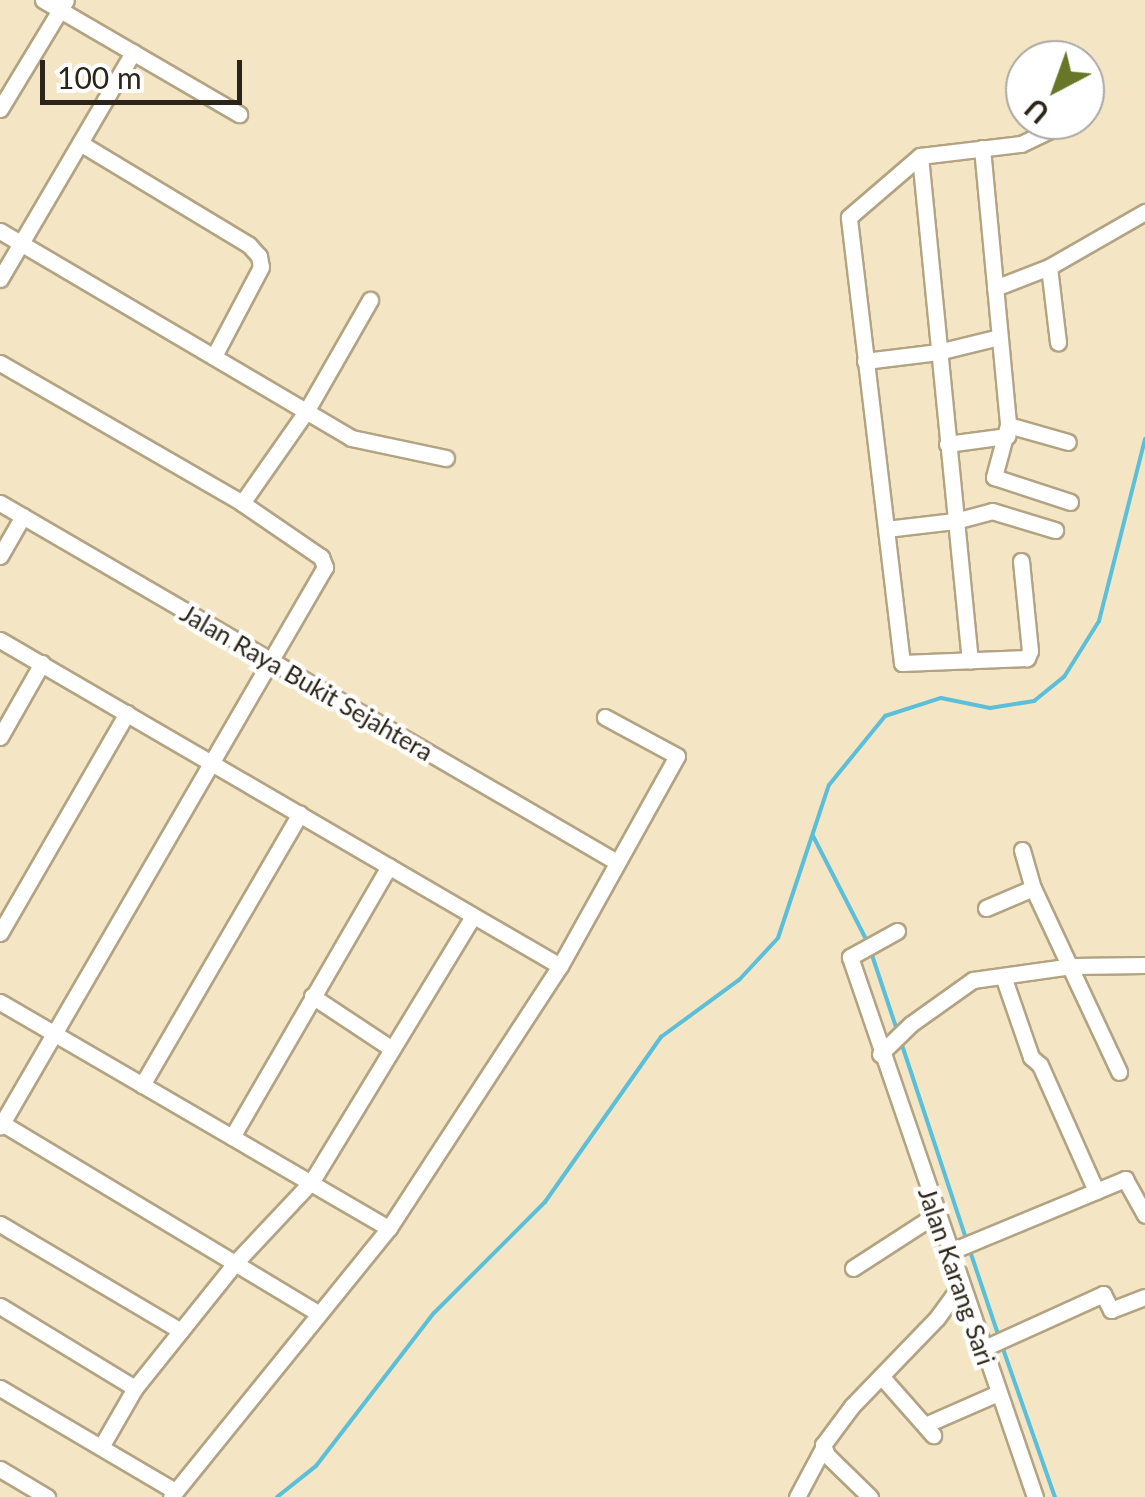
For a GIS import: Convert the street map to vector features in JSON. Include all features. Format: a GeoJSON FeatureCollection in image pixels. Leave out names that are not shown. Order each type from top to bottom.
{"type":"FeatureCollection","features":[{"type":"Feature","properties":{"kind":"street"},"geometry":{"type":"LineString","coordinates":[[43,0],[63,5],[238,114]]}},
{"type":"Feature","properties":{"kind":"street"},"geometry":{"type":"LineString","coordinates":[[0,110],[63,5]]}},
{"type":"Feature","properties":{"kind":"street"},"geometry":{"type":"LineString","coordinates":[[0,279],[133,52]]}},
{"type":"Feature","properties":{"kind":"street"},"geometry":{"type":"LineString","coordinates":[[1021,561],[1029,655],[1022,661],[902,663],[849,215],[920,156],[1034,140]]}},
{"type":"Feature","properties":{"kind":"street"},"geometry":{"type":"LineString","coordinates":[[80,143],[249,245],[259,256],[261,267],[214,356]]}},
{"type":"Feature","properties":{"kind":"street"},"geometry":{"type":"LineString","coordinates":[[982,148],[1008,430],[995,479],[1070,502]]}},
{"type":"Feature","properties":{"kind":"street"},"geometry":{"type":"LineString","coordinates":[[920,156],[970,661]]}},
{"type":"Feature","properties":{"kind":"street"},"geometry":{"type":"LineString","coordinates":[[994,288],[1048,267],[1145,212]]}},
{"type":"Feature","properties":{"kind":"street"},"geometry":{"type":"LineString","coordinates":[[0,231],[350,438],[446,458]]}},
{"type":"Feature","properties":{"kind":"street"},"geometry":{"type":"LineString","coordinates":[[1048,267],[1058,342]]}},
{"type":"Feature","properties":{"kind":"street"},"geometry":{"type":"LineString","coordinates":[[242,503],[306,410],[370,300]]}},
{"type":"Feature","properties":{"kind":"street"},"geometry":{"type":"LineString","coordinates":[[866,361],[938,352],[1000,337]]}},
{"type":"Feature","properties":{"kind":"street"},"geometry":{"type":"LineString","coordinates":[[0,362],[242,503],[321,558],[325,567],[1,1124],[319,1314]]}},
{"type":"Feature","properties":{"kind":"street"},"geometry":{"type":"LineString","coordinates":[[947,444],[1008,430],[1068,442]]}},
{"type":"Feature","properties":{"kind":"street","name":"Jalan Raya Bukit Sejahtera"},"geometry":{"type":"LineString","coordinates":[[0,503],[615,861]]}},
{"type":"Feature","properties":{"kind":"street"},"geometry":{"type":"LineString","coordinates":[[886,530],[955,521],[994,511],[1055,530]]}},
{"type":"Feature","properties":{"kind":"street"},"geometry":{"type":"LineString","coordinates":[[0,556],[23,516]]}},
{"type":"Feature","properties":{"kind":"street"},"geometry":{"type":"LineString","coordinates":[[0,640],[560,966]]}},
{"type":"Feature","properties":{"kind":"street"},"geometry":{"type":"LineString","coordinates":[[0,737],[42,662]]}},
{"type":"Feature","properties":{"kind":"street"},"geometry":{"type":"LineString","coordinates":[[0,933],[127,712]]}},
{"type":"Feature","properties":{"kind":"street"},"geometry":{"type":"LineString","coordinates":[[0,1388],[173,1494],[389,1228],[560,966],[615,861],[677,756],[604,716]]}},
{"type":"Feature","properties":{"kind":"street"},"geometry":{"type":"LineString","coordinates":[[142,1084],[300,814]]}},
{"type":"Feature","properties":{"kind":"street"},"geometry":{"type":"LineString","coordinates":[[1022,850],[1034,888],[1119,1072]]}},
{"type":"Feature","properties":{"kind":"street"},"geometry":{"type":"LineString","coordinates":[[232,1137],[389,866]]}},
{"type":"Feature","properties":{"kind":"street"},"geometry":{"type":"LineString","coordinates":[[986,908],[1034,888]]}},
{"type":"Feature","properties":{"kind":"street"},"geometry":{"type":"LineString","coordinates":[[102,1447],[135,1388],[235,1264],[312,1181],[472,916]]}},
{"type":"Feature","properties":{"kind":"street","name":"Jalan Karang Sari"},"geometry":{"type":"LineString","coordinates":[[897,930],[850,957],[885,1049],[935,1215],[954,1251],[960,1286],[987,1347],[998,1394],[1035,1497]]}},
{"type":"Feature","properties":{"kind":"street"},"geometry":{"type":"LineString","coordinates":[[885,1049],[967,982],[1072,966],[1145,965]]}},
{"type":"Feature","properties":{"kind":"street"},"geometry":{"type":"LineString","coordinates":[[1004,976],[1031,1057],[1040,1065],[1096,1191]]}},
{"type":"Feature","properties":{"kind":"street"},"geometry":{"type":"LineString","coordinates":[[312,996],[392,1049]]}},
{"type":"Feature","properties":{"kind":"street"},"geometry":{"type":"LineString","coordinates":[[0,1002],[389,1228]]}},
{"type":"Feature","properties":{"kind":"street"},"geometry":{"type":"LineString","coordinates":[[954,1251],[1129,1180],[1145,1215]]}},
{"type":"Feature","properties":{"kind":"street"},"geometry":{"type":"LineString","coordinates":[[853,1268],[935,1215]]}},
{"type":"Feature","properties":{"kind":"street"},"geometry":{"type":"LineString","coordinates":[[0,1224],[181,1331]]}},
{"type":"Feature","properties":{"kind":"street"},"geometry":{"type":"LineString","coordinates":[[797,1497],[823,1448],[852,1406],[937,1318],[960,1286]]}},
{"type":"Feature","properties":{"kind":"street"},"geometry":{"type":"LineString","coordinates":[[987,1347],[1102,1294],[1111,1310],[1145,1296]]}},
{"type":"Feature","properties":{"kind":"street"},"geometry":{"type":"LineString","coordinates":[[0,1306],[135,1388]]}},
{"type":"Feature","properties":{"kind":"street"},"geometry":{"type":"LineString","coordinates":[[881,1376],[929,1430],[998,1394]]}},
{"type":"Feature","properties":{"kind":"street"},"geometry":{"type":"LineString","coordinates":[[823,1448],[870,1497]]}},
{"type":"Feature","properties":{"kind":"street"},"geometry":{"type":"LineString","coordinates":[[0,1469],[47,1497]]}},
{"type":"Feature","properties":{"kind":"waterway"},"geometry":{"type":"LineString","coordinates":[[277,1497],[316,1466],[434,1313],[545,1202],[661,1037],[739,980],[778,938],[829,785],[885,716],[941,698],[990,708],[1034,701],[1064,677],[1099,621],[1145,439]]}},
{"type":"Feature","properties":{"kind":"waterway"},"geometry":{"type":"LineString","coordinates":[[813,836],[868,943]]}},
{"type":"Feature","properties":{"kind":"waterway"},"geometry":{"type":"LineString","coordinates":[[871,952],[898,1033]]}},
{"type":"Feature","properties":{"kind":"waterway"},"geometry":{"type":"LineString","coordinates":[[901,1042],[967,1242]]}},
{"type":"Feature","properties":{"kind":"waterway"},"geometry":{"type":"LineString","coordinates":[[970,1251],[999,1337]]}},
{"type":"Feature","properties":{"kind":"waterway"},"geometry":{"type":"LineString","coordinates":[[1002,1346],[1055,1497]]}}]}
